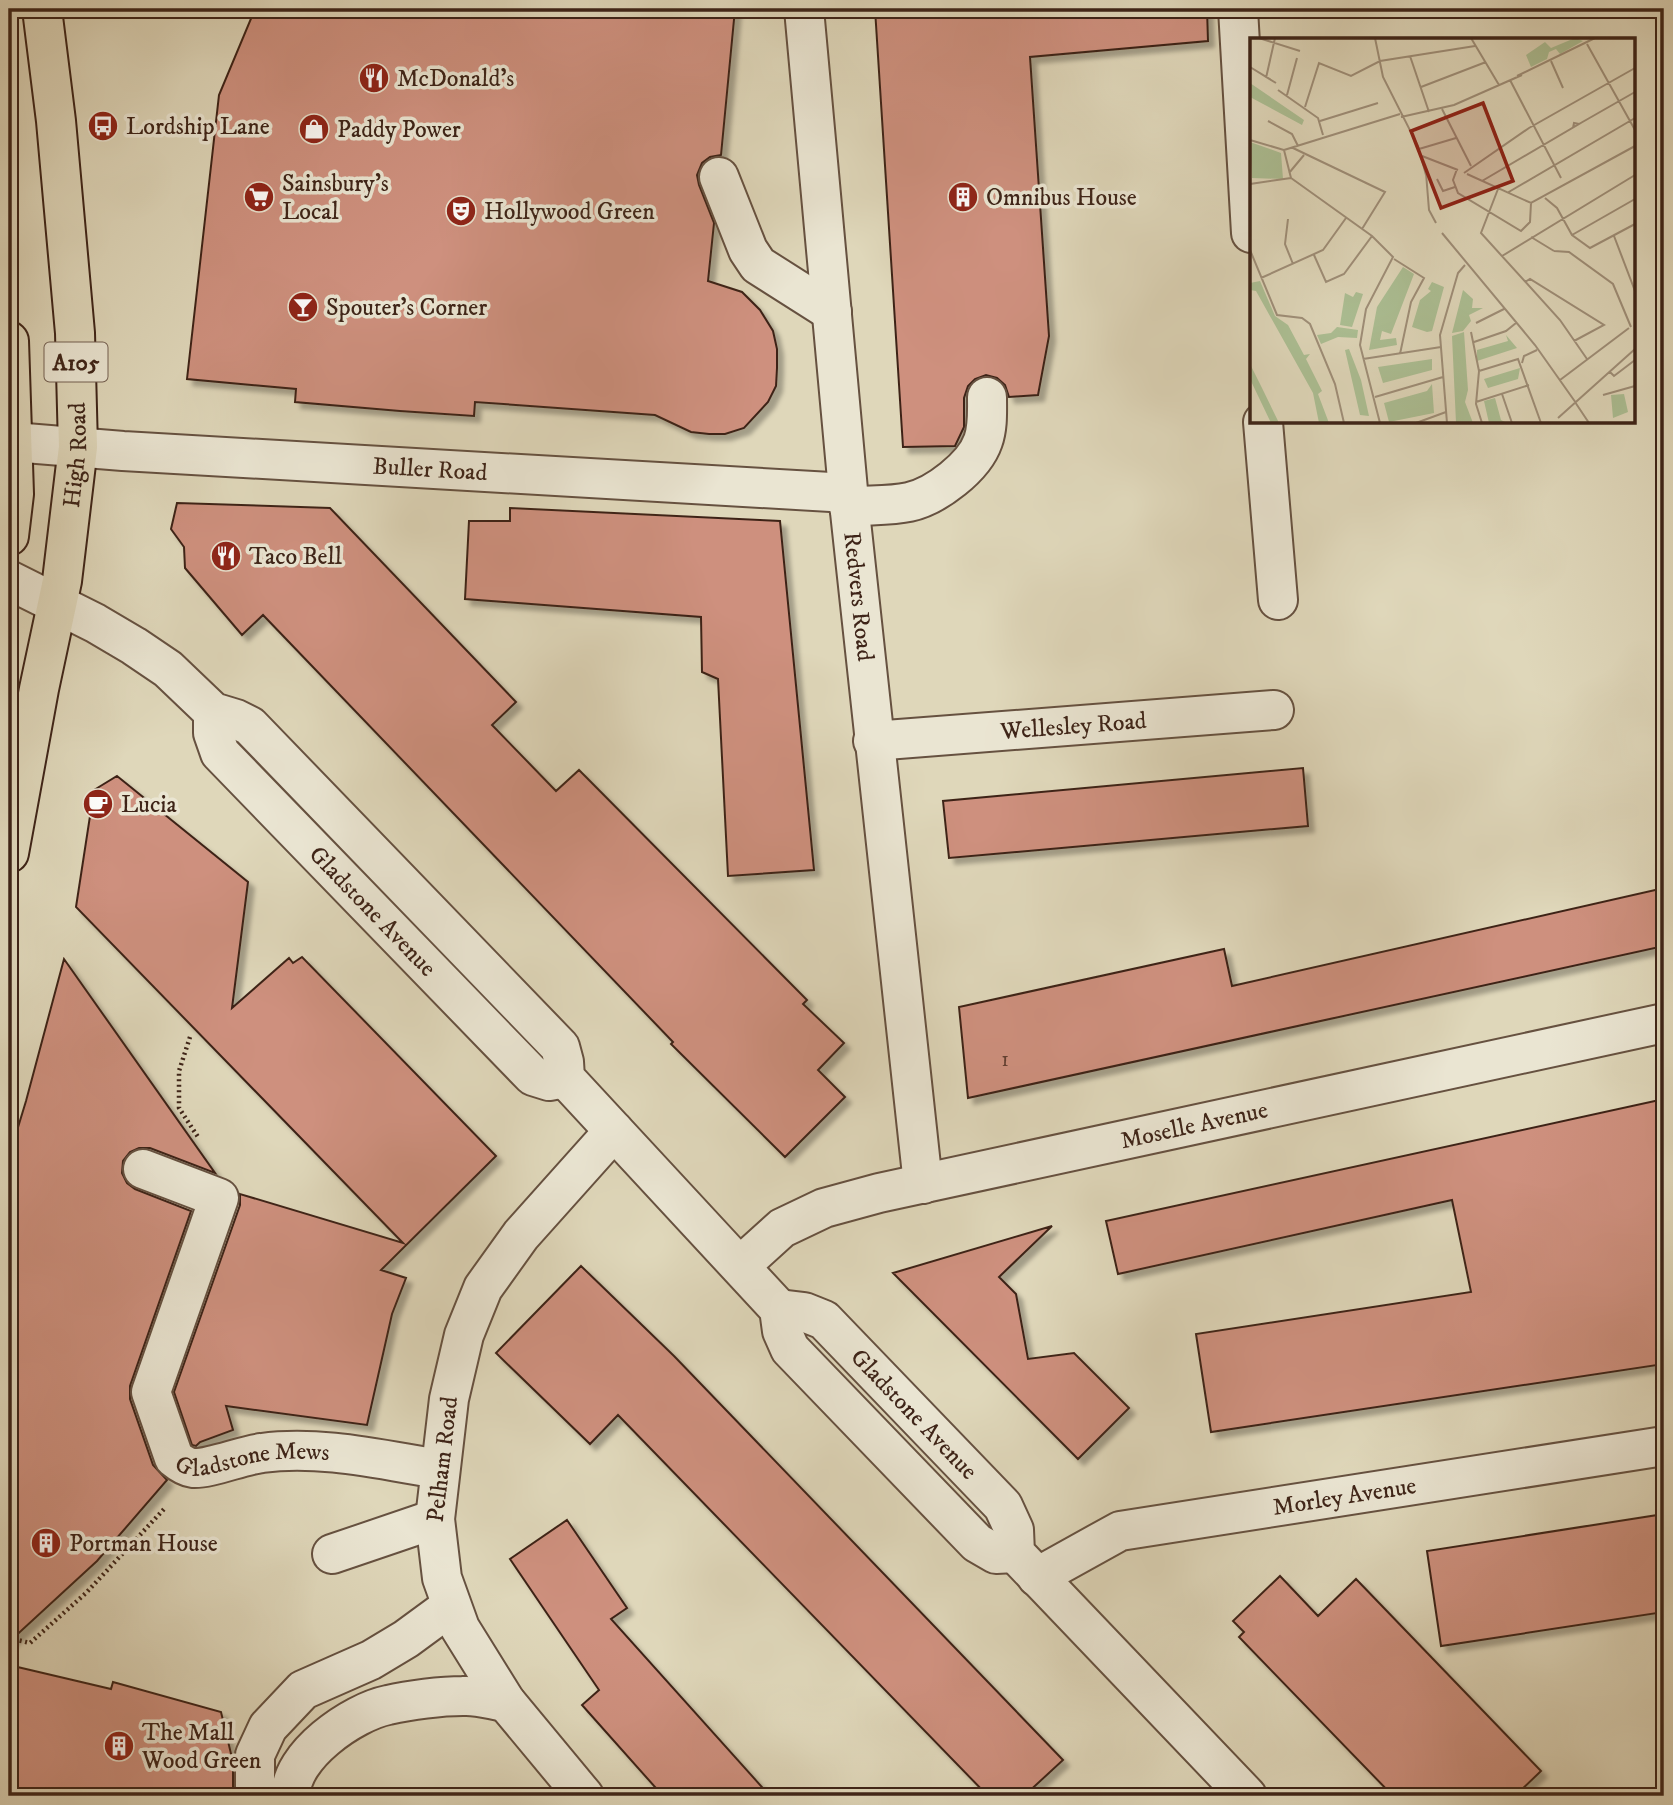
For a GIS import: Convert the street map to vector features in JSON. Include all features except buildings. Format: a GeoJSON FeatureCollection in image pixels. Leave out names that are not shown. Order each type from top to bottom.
{"type":"FeatureCollection","features":[{"type":"Feature","properties":{"kind":"main road","name":"High Road"},"geometry":{"type":"LineString","coordinates":[[9,853],[39,689],[58,604],[78,447],[75,333],[56,121],[42,9]]}},
{"type":"Feature","properties":{"kind":"main road","name":"A105"},"geometry":{"type":"LineString","coordinates":[[9,341],[14,494],[9,536]]}},
{"type":"Feature","properties":{"kind":"street","name":"Redvers Road"},"geometry":{"type":"LineString","coordinates":[[804,9],[873,741],[923,1184]]}},
{"type":"Feature","properties":{"kind":"street"},"geometry":{"type":"LineString","coordinates":[[1238,9],[1250,216]]}},
{"type":"Feature","properties":{"kind":"street"},"geometry":{"type":"LineString","coordinates":[[719,177],[748,250],[758,265],[832,312]]}},
{"type":"Feature","properties":{"kind":"street","name":"Buller Road"},"geometry":{"type":"LineString","coordinates":[[13,442],[909,502],[947,484],[976,454],[983,442],[987,426],[987,397]]}},
{"type":"Feature","properties":{"kind":"street"},"geometry":{"type":"LineString","coordinates":[[1263,424],[1278,600]]}},
{"type":"Feature","properties":{"kind":"street","name":"Gladstone Avenue"},"geometry":{"type":"LineString","coordinates":[[9,580],[124,640],[168,669],[213,712],[250,726],[560,1047],[565,1062],[565,1078],[779,1309],[782,1331],[790,1349],[967,1534],[996,1554],[1026,1565]]}},
{"type":"Feature","properties":{"kind":"street","name":"Wellesley Road"},"geometry":{"type":"LineString","coordinates":[[873,741],[1274,710]]}},
{"type":"Feature","properties":{"kind":"street","name":"Moselle Avenue"},"geometry":{"type":"LineString","coordinates":[[741,1265],[782,1228],[824,1208],[923,1184],[1664,1023]]}},
{"type":"Feature","properties":{"kind":"street","name":"Pelham Road"},"geometry":{"type":"LineString","coordinates":[[584,1796],[506,1702],[460,1628],[442,1578],[435,1519],[449,1399],[464,1335],[483,1288],[521,1235],[614,1131]]}},
{"type":"Feature","properties":{"kind":"street"},"geometry":{"type":"LineString","coordinates":[[143,1169],[219,1198]]}},
{"type":"Feature","properties":{"kind":"street","name":"Gladstone Mews"},"geometry":{"type":"LineString","coordinates":[[219,1198],[151,1392],[174,1458],[183,1465],[195,1468],[261,1453],[294,1451],[356,1455],[439,1469]]}},
{"type":"Feature","properties":{"kind":"street","name":"Morley Avenue"},"geometry":{"type":"LineString","coordinates":[[1026,1565],[1120,1531],[1664,1446]]}},
{"type":"Feature","properties":{"kind":"street"},"geometry":{"type":"LineString","coordinates":[[332,1554],[435,1519]]}},
{"type":"Feature","properties":{"kind":"street"},"geometry":{"type":"LineString","coordinates":[[1026,1565],[1247,1796]]}},
{"type":"Feature","properties":{"kind":"street"},"geometry":{"type":"LineString","coordinates":[[255,1796],[255,1755],[268,1727],[303,1690],[371,1660],[406,1639],[451,1605]]}},
{"type":"Feature","properties":{"kind":"street"},"geometry":{"type":"LineString","coordinates":[[291,1796],[301,1763],[315,1746],[341,1726],[385,1705],[465,1696],[506,1702]]}},
{"type":"Feature","properties":{"kind":"path"},"geometry":{"type":"LineString","coordinates":[[190,1037],[180,1071],[179,1108],[226,1180],[219,1198]]}},
{"type":"Feature","properties":{"kind":"path"},"geometry":{"type":"LineString","coordinates":[[9,1638],[30,1643],[86,1593],[174,1498],[183,1465]]}},
{"type":"Feature","properties":{"kind":"place","name":"McDonald's"},"geometry":{"type":"Point","coordinates":[374,78]}},
{"type":"Feature","properties":{"kind":"place","name":"Lordship Lane"},"geometry":{"type":"Point","coordinates":[103,126]}},
{"type":"Feature","properties":{"kind":"place","name":"Paddy Power"},"geometry":{"type":"Point","coordinates":[314,129]}},
{"type":"Feature","properties":{"kind":"place","name":"Sainsbury's Local"},"geometry":{"type":"Point","coordinates":[259,197]}},
{"type":"Feature","properties":{"kind":"place","name":"Omnibus House"},"geometry":{"type":"Point","coordinates":[963,197]}},
{"type":"Feature","properties":{"kind":"place","name":"Hollywood Green"},"geometry":{"type":"Point","coordinates":[461,211]}},
{"type":"Feature","properties":{"kind":"place","name":"Spouter's Corner"},"geometry":{"type":"Point","coordinates":[303,307]}},
{"type":"Feature","properties":{"kind":"place","name":"Taco Bell"},"geometry":{"type":"Point","coordinates":[226,556]}},
{"type":"Feature","properties":{"kind":"place","name":"Lucia"},"geometry":{"type":"Point","coordinates":[98,804]}},
{"type":"Feature","properties":{"kind":"place","name":"Portman House"},"geometry":{"type":"Point","coordinates":[46,1543]}},
{"type":"Feature","properties":{"kind":"place","name":"The Mall Wood Green"},"geometry":{"type":"Point","coordinates":[119,1746]}}]}
